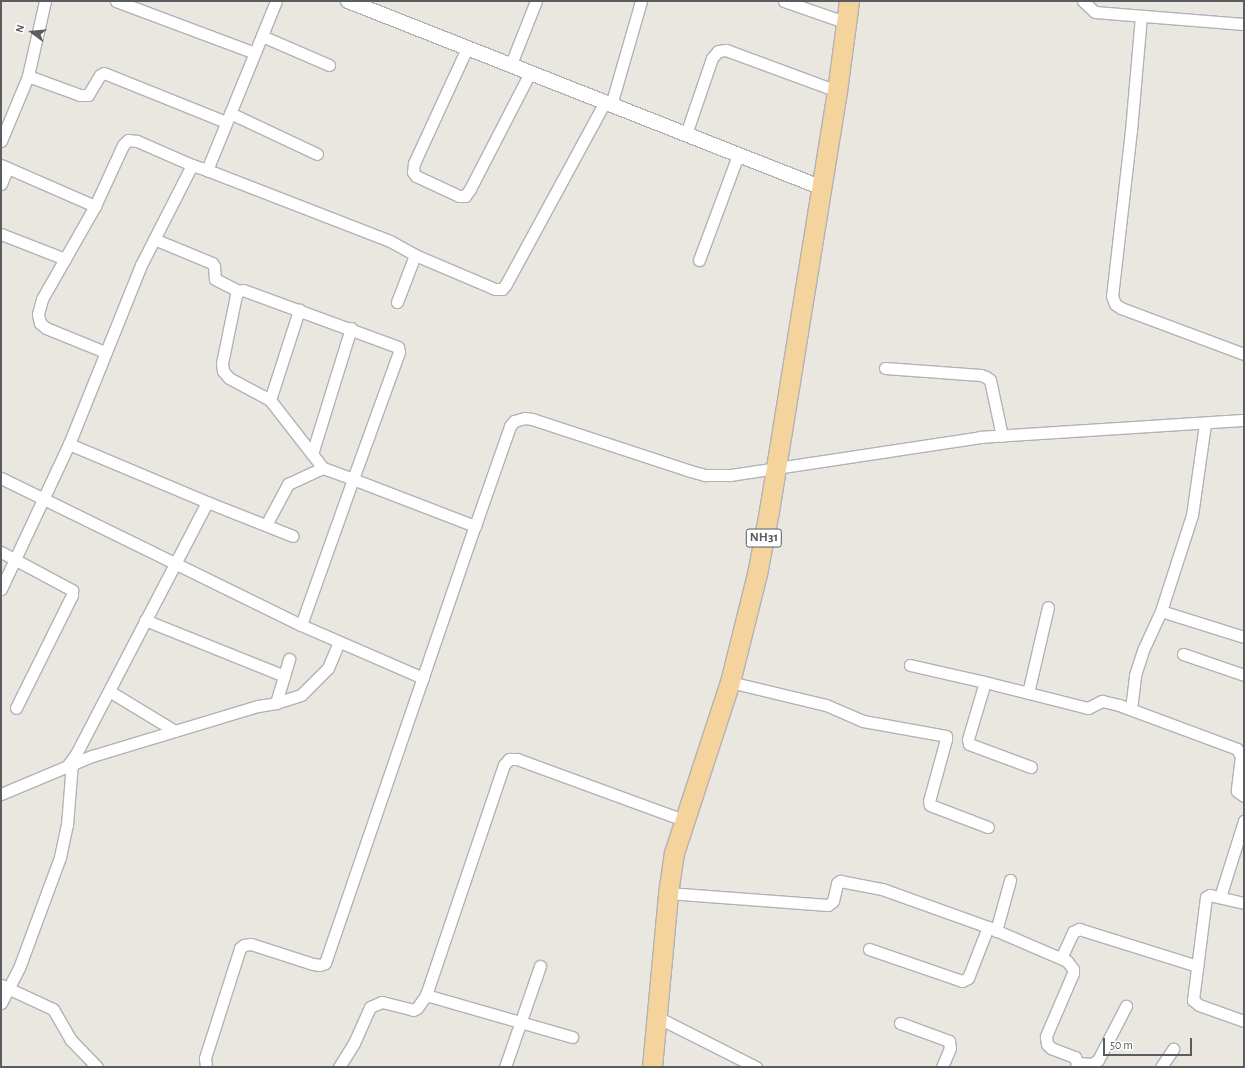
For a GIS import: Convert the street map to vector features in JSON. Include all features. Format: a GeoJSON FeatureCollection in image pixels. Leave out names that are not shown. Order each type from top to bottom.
{"type":"FeatureCollection","features":[{"type":"Feature","properties":{"kind":"highway","name":"NH31"},"geometry":{"type":"LineString","coordinates":[[652,1067],[668,893],[674,853],[730,682],[757,574],[776,467],[820,187],[837,91],[849,1]]}},
{"type":"Feature","properties":{"kind":"street"},"geometry":{"type":"LineString","coordinates":[[1,142],[28,76],[45,1]]}},
{"type":"Feature","properties":{"kind":"street"},"geometry":{"type":"LineString","coordinates":[[116,1],[255,53]]}},
{"type":"Feature","properties":{"kind":"street"},"geometry":{"type":"LineString","coordinates":[[207,170],[276,1]]}},
{"type":"Feature","properties":{"kind":"street"},"geometry":{"type":"LineString","coordinates":[[511,64],[536,1]]}},
{"type":"Feature","properties":{"kind":"street"},"geometry":{"type":"LineString","coordinates":[[104,352],[46,328],[40,322],[38,314],[42,299],[95,206],[123,144],[128,140],[137,141],[192,165],[390,241],[415,255],[495,289],[502,289],[608,104],[641,1]]}},
{"type":"Feature","properties":{"kind":"street"},"geometry":{"type":"LineString","coordinates":[[784,1],[847,23]]}},
{"type":"Feature","properties":{"kind":"street"},"geometry":{"type":"LineString","coordinates":[[1083,1],[1095,12],[1244,24]]}},
{"type":"Feature","properties":{"kind":"street"},"geometry":{"type":"LineString","coordinates":[[352,2],[820,187]]}},
{"type":"Feature","properties":{"kind":"street"},"geometry":{"type":"LineString","coordinates":[[1141,16],[1131,130],[1112,296],[1115,304],[1121,308],[1244,354]]}},
{"type":"Feature","properties":{"kind":"street"},"geometry":{"type":"LineString","coordinates":[[262,36],[329,65]]}},
{"type":"Feature","properties":{"kind":"street"},"geometry":{"type":"LineString","coordinates":[[467,48],[414,163],[413,172],[416,176],[459,196],[465,196],[470,190],[530,73]]}},
{"type":"Feature","properties":{"kind":"street"},"geometry":{"type":"LineString","coordinates":[[686,134],[712,58],[718,51],[726,50],[837,91]]}},
{"type":"Feature","properties":{"kind":"street"},"geometry":{"type":"LineString","coordinates":[[28,76],[80,95],[88,95],[100,75],[104,73],[228,118],[317,154]]}},
{"type":"Feature","properties":{"kind":"street"},"geometry":{"type":"LineString","coordinates":[[699,260],[738,155]]}},
{"type":"Feature","properties":{"kind":"street"},"geometry":{"type":"LineString","coordinates":[[1,589],[69,444],[104,352],[141,265],[192,165]]}},
{"type":"Feature","properties":{"kind":"street"},"geometry":{"type":"LineString","coordinates":[[1,184],[4,167],[95,206]]}},
{"type":"Feature","properties":{"kind":"street"},"geometry":{"type":"LineString","coordinates":[[1,234],[65,259]]}},
{"type":"Feature","properties":{"kind":"street"},"geometry":{"type":"LineString","coordinates":[[154,239],[212,263],[214,266],[215,280],[239,291],[243,290],[351,328],[398,347],[399,352],[301,625]]}},
{"type":"Feature","properties":{"kind":"street"},"geometry":{"type":"LineString","coordinates":[[397,302],[415,255]]}},
{"type":"Feature","properties":{"kind":"street"},"geometry":{"type":"LineString","coordinates":[[239,291],[236,295],[222,363],[223,371],[229,378],[270,400],[323,468],[475,526]]}},
{"type":"Feature","properties":{"kind":"street"},"geometry":{"type":"LineString","coordinates":[[270,400],[299,310]]}},
{"type":"Feature","properties":{"kind":"street"},"geometry":{"type":"LineString","coordinates":[[312,454],[351,328]]}},
{"type":"Feature","properties":{"kind":"street"},"geometry":{"type":"LineString","coordinates":[[885,368],[981,375],[986,377],[990,380],[1002,436]]}},
{"type":"Feature","properties":{"kind":"street"},"geometry":{"type":"LineString","coordinates":[[206,1067],[205,1058],[240,948],[244,944],[251,944],[313,964],[320,965],[325,963],[510,426],[520,419],[532,418],[705,475],[730,475],[972,438],[1205,424],[1244,420]]}},
{"type":"Feature","properties":{"kind":"street"},"geometry":{"type":"LineString","coordinates":[[1131,709],[1135,675],[1144,648],[1161,610],[1192,515],[1205,424]]}},
{"type":"Feature","properties":{"kind":"street"},"geometry":{"type":"LineString","coordinates":[[69,444],[207,502],[293,536]]}},
{"type":"Feature","properties":{"kind":"street"},"geometry":{"type":"LineString","coordinates":[[266,525],[288,484],[323,468]]}},
{"type":"Feature","properties":{"kind":"street"},"geometry":{"type":"LineString","coordinates":[[1,478],[45,498],[301,625],[423,678]]}},
{"type":"Feature","properties":{"kind":"street"},"geometry":{"type":"LineString","coordinates":[[1,1003],[5,986],[19,968],[60,857],[67,825],[70,764],[146,620],[174,562],[207,502]]}},
{"type":"Feature","properties":{"kind":"street"},"geometry":{"type":"LineString","coordinates":[[1,552],[70,588],[72,595],[16,708]]}},
{"type":"Feature","properties":{"kind":"street"},"geometry":{"type":"LineString","coordinates":[[1028,693],[1048,607]]}},
{"type":"Feature","properties":{"kind":"street"},"geometry":{"type":"LineString","coordinates":[[1161,610],[1244,637]]}},
{"type":"Feature","properties":{"kind":"street"},"geometry":{"type":"LineString","coordinates":[[146,620],[284,676]]}},
{"type":"Feature","properties":{"kind":"street"},"geometry":{"type":"LineString","coordinates":[[1,794],[70,764],[258,706],[276,703],[301,695],[328,668],[339,642]]}},
{"type":"Feature","properties":{"kind":"street"},"geometry":{"type":"LineString","coordinates":[[1183,654],[1243,672]]}},
{"type":"Feature","properties":{"kind":"street"},"geometry":{"type":"LineString","coordinates":[[276,703],[289,659]]}},
{"type":"Feature","properties":{"kind":"street"},"geometry":{"type":"LineString","coordinates":[[910,665],[1088,708],[1102,701],[1106,701],[1131,709],[1240,751],[1241,756],[1237,791],[1244,796]]}},
{"type":"Feature","properties":{"kind":"street"},"geometry":{"type":"LineString","coordinates":[[730,682],[826,705],[864,721],[946,736],[929,801],[930,805],[988,827]]}},
{"type":"Feature","properties":{"kind":"street"},"geometry":{"type":"LineString","coordinates":[[985,682],[968,739],[969,744],[1031,767]]}},
{"type":"Feature","properties":{"kind":"street"},"geometry":{"type":"LineString","coordinates":[[109,691],[175,731]]}},
{"type":"Feature","properties":{"kind":"street"},"geometry":{"type":"LineString","coordinates":[[339,1067],[354,1043],[370,1007],[382,1002],[413,1010],[417,1008],[426,995],[504,764],[508,759],[517,759],[684,820]]}},
{"type":"Feature","properties":{"kind":"street"},"geometry":{"type":"LineString","coordinates":[[1220,897],[1244,821]]}},
{"type":"Feature","properties":{"kind":"street"},"geometry":{"type":"LineString","coordinates":[[868,949],[962,981],[968,978],[992,929],[1010,880]]}},
{"type":"Feature","properties":{"kind":"street"},"geometry":{"type":"LineString","coordinates":[[668,893],[828,906],[833,901],[837,883],[840,881],[882,889],[992,929],[1061,958],[1067,961],[1073,969],[1073,974],[1046,1036],[1047,1044],[1051,1048],[1075,1057],[1076,1065],[1092,1064],[1098,1060],[1126,1006]]}},
{"type":"Feature","properties":{"kind":"street"},"geometry":{"type":"LineString","coordinates":[[1244,903],[1210,895],[1206,897],[1193,1000],[1195,1003],[1244,1021]]}},
{"type":"Feature","properties":{"kind":"street"},"geometry":{"type":"LineString","coordinates":[[1061,958],[1073,932],[1079,929],[1197,966]]}},
{"type":"Feature","properties":{"kind":"street"},"geometry":{"type":"LineString","coordinates":[[505,1067],[540,966]]}},
{"type":"Feature","properties":{"kind":"street"},"geometry":{"type":"LineString","coordinates":[[5,986],[53,1009],[71,1040],[97,1067]]}},
{"type":"Feature","properties":{"kind":"street"},"geometry":{"type":"LineString","coordinates":[[426,995],[572,1037]]}},
{"type":"Feature","properties":{"kind":"street"},"geometry":{"type":"LineString","coordinates":[[657,1017],[756,1067]]}},
{"type":"Feature","properties":{"kind":"street"},"geometry":{"type":"LineString","coordinates":[[900,1023],[949,1041],[950,1048],[942,1067]]}},
{"type":"Feature","properties":{"kind":"street"},"geometry":{"type":"LineString","coordinates":[[1161,1067],[1173,1049]]}}]}
